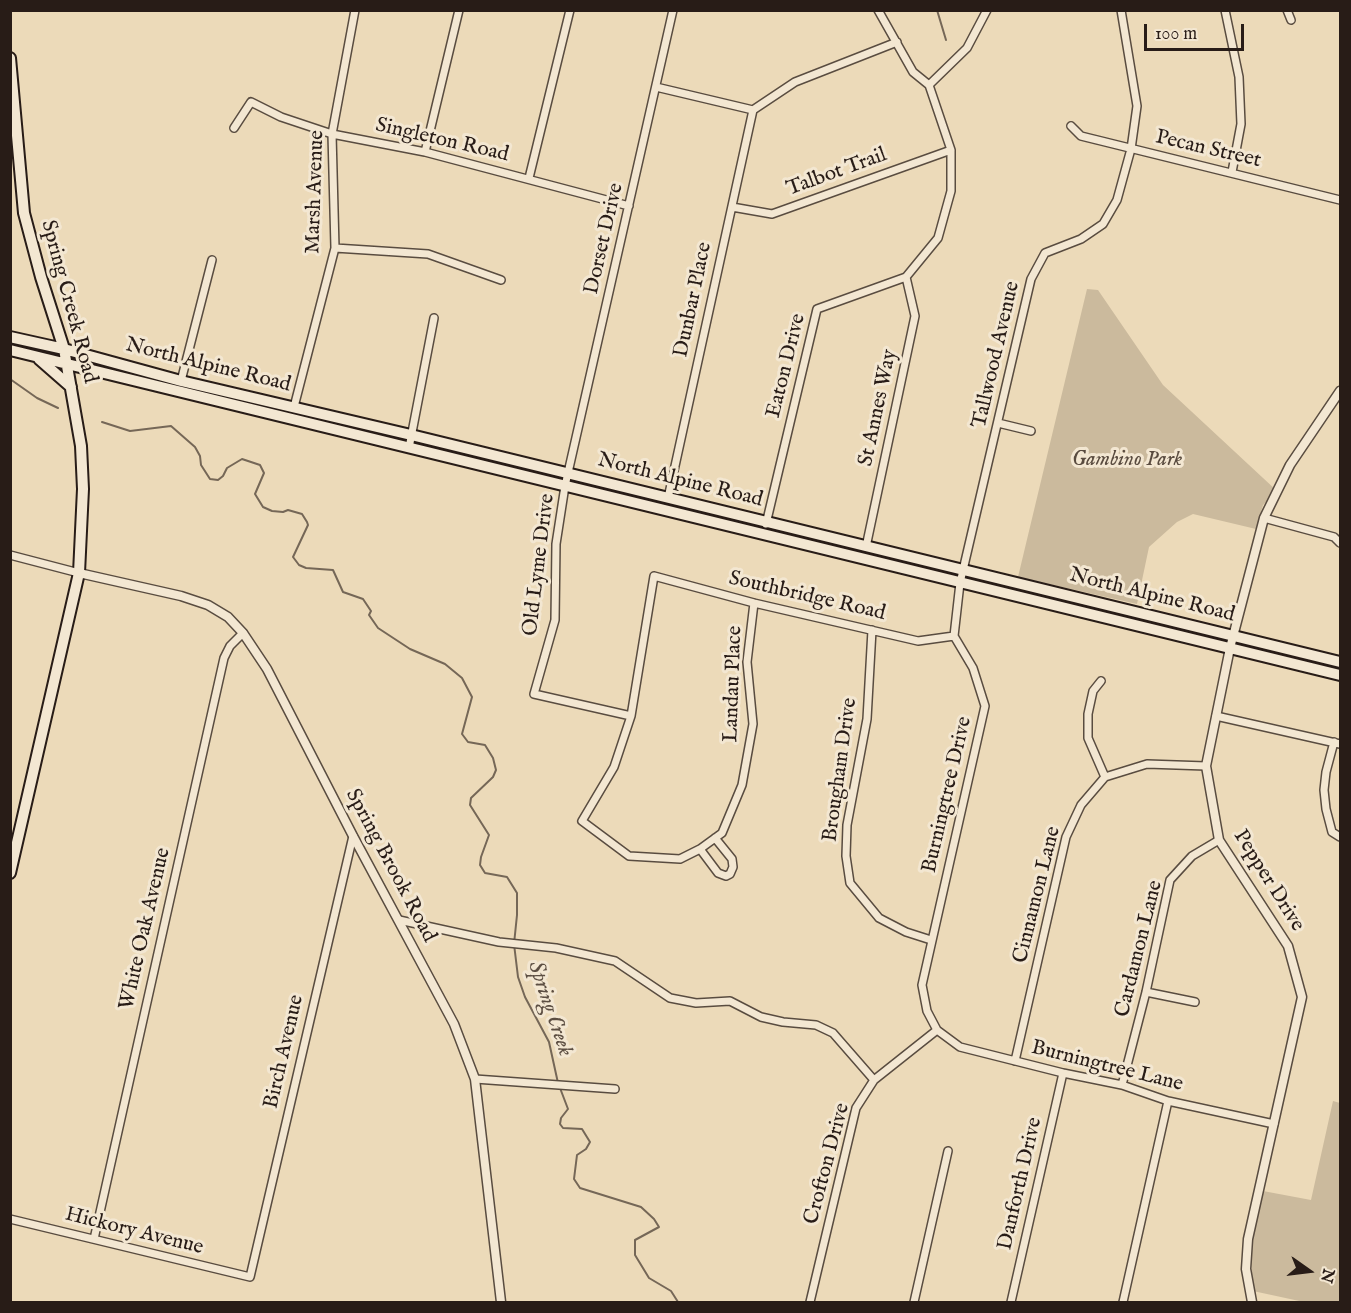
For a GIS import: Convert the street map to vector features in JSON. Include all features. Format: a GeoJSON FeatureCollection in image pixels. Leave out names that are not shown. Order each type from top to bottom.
{"type":"FeatureCollection","features":[{"type":"Feature","properties":{"kind":"main road","name":"Spring Creek Road"},"geometry":{"type":"LineString","coordinates":[[10,58],[24,213],[64,349],[81,446],[82,477],[79,573],[10,873]]}},
{"type":"Feature","properties":{"kind":"main road","name":"North Alpine Road"},"geometry":{"type":"LineString","coordinates":[[10,337],[64,349],[181,381],[1341,662]]}},
{"type":"Feature","properties":{"kind":"main road","name":"North Alpine Road"},"geometry":{"type":"LineString","coordinates":[[10,350],[1341,675]]}},
{"type":"Feature","properties":{"kind":"main road"},"geometry":{"type":"LineString","coordinates":[[34,356],[71,387]]}},
{"type":"Feature","properties":{"kind":"street","name":"Marsh Avenue"},"geometry":{"type":"LineString","coordinates":[[294,407],[335,248],[332,134],[355,10]]}},
{"type":"Feature","properties":{"kind":"street"},"geometry":{"type":"LineString","coordinates":[[425,152],[459,10]]}},
{"type":"Feature","properties":{"kind":"street"},"geometry":{"type":"LineString","coordinates":[[529,178],[570,10]]}},
{"type":"Feature","properties":{"kind":"street","name":"Dorset Drive"},"geometry":{"type":"LineString","coordinates":[[569,474],[673,10]]}},
{"type":"Feature","properties":{"kind":"street"},"geometry":{"type":"LineString","coordinates":[[878,10],[913,72],[929,85],[951,150],[951,191],[938,238],[906,277]]}},
{"type":"Feature","properties":{"kind":"street"},"geometry":{"type":"LineString","coordinates":[[929,85],[967,48],[987,10]]}},
{"type":"Feature","properties":{"kind":"street","name":"Tallwood Avenue"},"geometry":{"type":"LineString","coordinates":[[963,570],[1031,279],[1045,253],[1082,239],[1103,224],[1117,200],[1131,149],[1137,106],[1121,10]]}},
{"type":"Feature","properties":{"kind":"street"},"geometry":{"type":"LineString","coordinates":[[1225,10],[1239,77],[1241,124],[1232,172]]}},
{"type":"Feature","properties":{"kind":"street"},"geometry":{"type":"LineString","coordinates":[[1287,10],[1291,20]]}},
{"type":"Feature","properties":{"kind":"street"},"geometry":{"type":"LineString","coordinates":[[656,87],[753,110],[795,82],[897,42]]}},
{"type":"Feature","properties":{"kind":"street","name":"Singleton Road"},"geometry":{"type":"LineString","coordinates":[[234,128],[251,102],[281,117],[332,134],[425,152],[628,206]]}},
{"type":"Feature","properties":{"kind":"street","name":"Dunbar Place"},"geometry":{"type":"LineString","coordinates":[[668,498],[753,110]]}},
{"type":"Feature","properties":{"kind":"street","name":"Pecan Street"},"geometry":{"type":"LineString","coordinates":[[1071,126],[1081,136],[1341,200]]}},
{"type":"Feature","properties":{"kind":"street","name":"Talbot Trail"},"geometry":{"type":"LineString","coordinates":[[732,207],[772,214],[951,150]]}},
{"type":"Feature","properties":{"kind":"street"},"geometry":{"type":"LineString","coordinates":[[335,248],[428,254],[501,280]]}},
{"type":"Feature","properties":{"kind":"street"},"geometry":{"type":"LineString","coordinates":[[181,381],[212,260]]}},
{"type":"Feature","properties":{"kind":"street","name":"Eaton Drive"},"geometry":{"type":"LineString","coordinates":[[763,534],[817,309],[906,277]]}},
{"type":"Feature","properties":{"kind":"street","name":"St Annes Way"},"geometry":{"type":"LineString","coordinates":[[866,547],[915,316],[906,277]]}},
{"type":"Feature","properties":{"kind":"street"},"geometry":{"type":"LineString","coordinates":[[409,448],[434,318]]}},
{"type":"Feature","properties":{"kind":"street","name":"Pepper Drive"},"geometry":{"type":"LineString","coordinates":[[1252,1302],[1247,1283],[1246,1254],[1302,997],[1288,946],[1219,840],[1206,766],[1230,648],[1264,518],[1290,465],[1341,391]]}},
{"type":"Feature","properties":{"kind":"street"},"geometry":{"type":"LineString","coordinates":[[998,423],[1031,431]]}},
{"type":"Feature","properties":{"kind":"street","name":"Old Lyme Drive"},"geometry":{"type":"LineString","coordinates":[[569,474],[556,544],[555,620],[534,694],[631,716]]}},
{"type":"Feature","properties":{"kind":"street"},"geometry":{"type":"LineString","coordinates":[[1264,518],[1334,537],[1341,543]]}},
{"type":"Feature","properties":{"kind":"street"},"geometry":{"type":"LineString","coordinates":[[10,555],[79,573]]}},
{"type":"Feature","properties":{"kind":"street"},"geometry":{"type":"LineString","coordinates":[[954,636],[963,570]]}},
{"type":"Feature","properties":{"kind":"street","name":"Spring Brook Road"},"geometry":{"type":"LineString","coordinates":[[79,573],[181,596],[208,605],[228,617],[243,633],[268,671],[454,1024],[475,1079],[501,1302]]}},
{"type":"Feature","properties":{"kind":"street","name":"Southbridge Road"},"geometry":{"type":"LineString","coordinates":[[631,716],[654,576],[754,603],[918,641],[954,636]]}},
{"type":"Feature","properties":{"kind":"street","name":"Landau Place"},"geometry":{"type":"LineString","coordinates":[[715,838],[722,833],[742,785],[753,724],[747,662],[754,603]]}},
{"type":"Feature","properties":{"kind":"street","name":"Brougham Drive"},"geometry":{"type":"LineString","coordinates":[[872,630],[867,719],[847,825],[846,856],[850,883],[879,918],[906,932],[931,940]]}},
{"type":"Feature","properties":{"kind":"street","name":"White Oak Avenue"},"geometry":{"type":"LineString","coordinates":[[94,1239],[224,658],[230,646],[243,633]]}},
{"type":"Feature","properties":{"kind":"street","name":"Burningtree Drive"},"geometry":{"type":"LineString","coordinates":[[937,1030],[927,1011],[922,985],[985,706],[973,668],[954,636]]}},
{"type":"Feature","properties":{"kind":"street"},"geometry":{"type":"LineString","coordinates":[[1101,681],[1094,692],[1088,714],[1088,738],[1105,777],[1147,764],[1206,766]]}},
{"type":"Feature","properties":{"kind":"street"},"geometry":{"type":"LineString","coordinates":[[631,716],[614,767],[582,821],[629,856],[680,859],[715,838],[732,859],[733,867],[729,874],[726,876],[718,873],[700,849]]}},
{"type":"Feature","properties":{"kind":"street"},"geometry":{"type":"LineString","coordinates":[[1216,716],[1337,743],[1326,772],[1324,790],[1332,832],[1341,837]]}},
{"type":"Feature","properties":{"kind":"street","name":"Cinnamon Lane"},"geometry":{"type":"LineString","coordinates":[[1015,1060],[1066,837],[1081,804],[1105,777]]}},
{"type":"Feature","properties":{"kind":"street","name":"Birch Avenue"},"geometry":{"type":"LineString","coordinates":[[250,1276],[353,836]]}},
{"type":"Feature","properties":{"kind":"street","name":"Cardamon Lane"},"geometry":{"type":"LineString","coordinates":[[1122,1085],[1146,992],[1170,880],[1192,856],[1219,840]]}},
{"type":"Feature","properties":{"kind":"street"},"geometry":{"type":"LineString","coordinates":[[399,920],[499,942],[556,948],[615,962],[670,998],[696,1003],[730,1002],[761,1017],[816,1025],[834,1033],[874,1080]]}},
{"type":"Feature","properties":{"kind":"street"},"geometry":{"type":"LineString","coordinates":[[1146,992],[1195,1002]]}},
{"type":"Feature","properties":{"kind":"street","name":"Burningtree Lane"},"geometry":{"type":"LineString","coordinates":[[937,1030],[960,1047],[1122,1085],[1168,1101],[1274,1124]]}},
{"type":"Feature","properties":{"kind":"street","name":"Crofton Drive"},"geometry":{"type":"LineString","coordinates":[[810,1302],[856,1108],[874,1080],[937,1030]]}},
{"type":"Feature","properties":{"kind":"street","name":"Danforth Drive"},"geometry":{"type":"LineString","coordinates":[[1011,1302],[1063,1073]]}},
{"type":"Feature","properties":{"kind":"street"},"geometry":{"type":"LineString","coordinates":[[475,1079],[615,1089]]}},
{"type":"Feature","properties":{"kind":"street"},"geometry":{"type":"LineString","coordinates":[[1123,1302],[1168,1101]]}},
{"type":"Feature","properties":{"kind":"street"},"geometry":{"type":"LineString","coordinates":[[914,1302],[948,1151]]}},
{"type":"Feature","properties":{"kind":"street","name":"Hickory Avenue"},"geometry":{"type":"LineString","coordinates":[[10,1219],[250,1276]]}},
{"type":"Feature","properties":{"kind":"green space","name":"Gambino Park"},"geometry":{"type":"Polygon","coordinates":[[[1087,289],[1098,290],[1163,385],[1277,491],[1263,505],[1256,529],[1193,514],[1177,522],[1149,547],[1137,604],[1018,577],[1087,289]]]}},
{"type":"Feature","properties":{"kind":"green space"},"geometry":{"type":"Polygon","coordinates":[[[1333,1101],[1340,1103],[1340,1302],[1304,1302],[1253,1291],[1252,1243],[1263,1191],[1311,1200],[1333,1101]]]}},
{"type":"Feature","properties":{"kind":"waterway"},"geometry":{"type":"LineString","coordinates":[[937,10],[946,40]]}},
{"type":"Feature","properties":{"kind":"waterway","name":"Spring Creek"},"geometry":{"type":"LineString","coordinates":[[10,379],[37,398],[58,408]]}},
{"type":"Feature","properties":{"kind":"waterway","name":"Spring Creek"},"geometry":{"type":"LineString","coordinates":[[102,422],[130,431],[171,426],[195,447],[200,456],[201,465],[210,479],[218,480],[227,468],[242,459],[260,465],[264,473],[255,494],[263,507],[272,511],[288,510],[302,514],[307,522],[308,525],[293,557],[299,565],[306,568],[333,570],[343,592],[363,599],[371,611],[369,615],[378,628],[410,649],[445,664],[462,678],[472,697],[462,734],[468,742],[485,745],[493,758],[496,770],[493,777],[471,798],[470,805],[489,835],[480,865],[485,873],[507,877],[517,893],[514,944],[518,977],[525,997],[549,1042],[558,1083]]}},
{"type":"Feature","properties":{"kind":"waterway","name":"Spring Creek"},"geometry":{"type":"LineString","coordinates":[[560,1088],[568,1109],[561,1118],[560,1124],[563,1128],[582,1129],[590,1142],[586,1149],[577,1155],[574,1179],[580,1188],[641,1207],[654,1219],[659,1227],[635,1240],[635,1255],[649,1278],[671,1291],[678,1302]]}}]}
